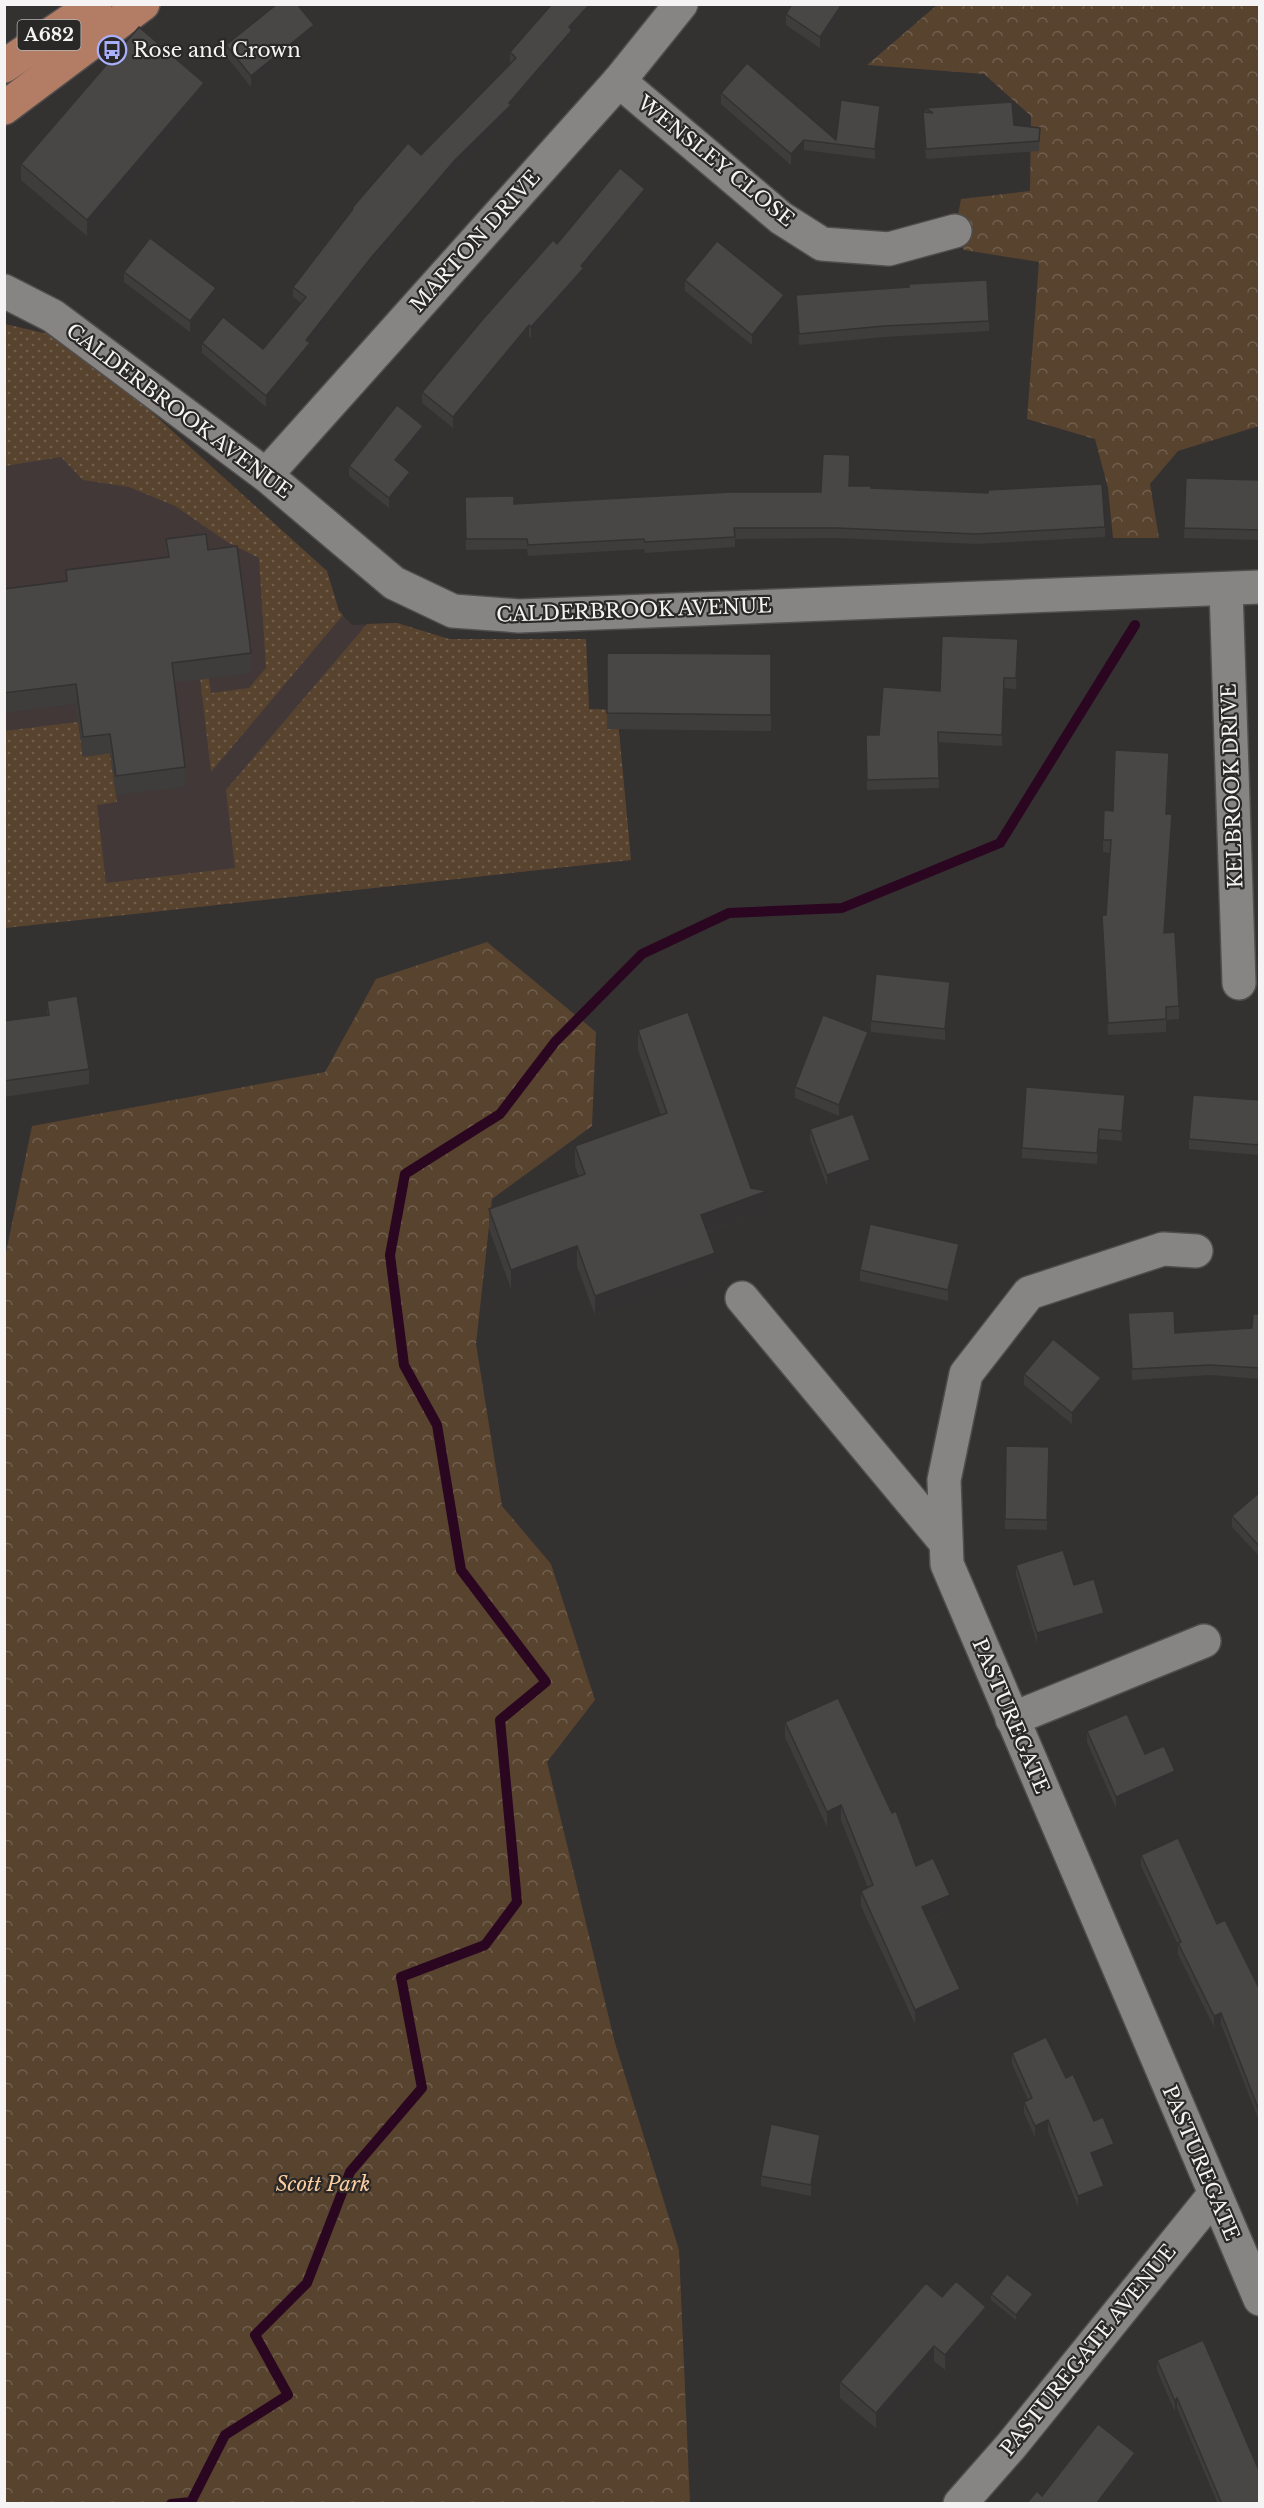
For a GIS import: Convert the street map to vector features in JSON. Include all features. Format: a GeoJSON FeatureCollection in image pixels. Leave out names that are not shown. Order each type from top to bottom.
{"type":"FeatureCollection","features":[{"type":"Feature","properties":{"kind":"main road","name":"A682"},"geometry":{"type":"LineString","coordinates":[[4,66],[95,4]]}},
{"type":"Feature","properties":{"kind":"main road","name":"A682"},"geometry":{"type":"LineString","coordinates":[[4,108],[142,4]]}},
{"type":"Feature","properties":{"kind":"street","name":"MARTON DRIVE"},"geometry":{"type":"LineString","coordinates":[[266,475],[619,81],[681,4]]}},
{"type":"Feature","properties":{"kind":"street","name":"WENSLEY CLOSE"},"geometry":{"type":"LineString","coordinates":[[619,81],[781,218],[822,244],[889,249],[955,231]]}},
{"type":"Feature","properties":{"kind":"street","name":"CALDERBROOK AVENUE"},"geometry":{"type":"LineString","coordinates":[[4,291],[53,316],[266,475],[394,583],[453,611],[519,616],[1260,587]]}},
{"type":"Feature","properties":{"kind":"street","name":"KELBROOK DRIVE"},"geometry":{"type":"LineString","coordinates":[[1226,589],[1239,983]]}},
{"type":"Feature","properties":{"kind":"street","name":"PASTUREGATE"},"geometry":{"type":"LineString","coordinates":[[1196,1251],[1163,1249],[1029,1293],[966,1374],[944,1480],[947,1564],[1260,2300]]}},
{"type":"Feature","properties":{"kind":"street"},"geometry":{"type":"LineString","coordinates":[[742,1298],[946,1543]]}},
{"type":"Feature","properties":{"kind":"street"},"geometry":{"type":"LineString","coordinates":[[1012,1719],[1204,1641]]}},
{"type":"Feature","properties":{"kind":"street","name":"PASTUREGATE AVENUE"},"geometry":{"type":"LineString","coordinates":[[960,2504],[1011,2446],[1214,2195]]}},
{"type":"Feature","properties":{"kind":"shaded area"},"geometry":{"type":"Polygon","coordinates":[[[5,324],[48,334],[327,571],[339,611],[352,625],[397,623],[449,639],[586,639],[589,709],[617,710],[631,860],[5,928],[5,324]]]}},
{"type":"Feature","properties":{"kind":"green space"},"geometry":{"type":"Polygon","coordinates":[[[937,5],[1259,5],[1259,426],[1178,451],[1150,484],[1159,538],[1113,538],[1108,488],[1095,439],[1027,419],[1039,262],[964,250],[955,231],[961,199],[1030,191],[1031,116],[984,74],[867,65],[937,5]]]}},
{"type":"Feature","properties":{"kind":"green space"},"geometry":{"type":"Polygon","coordinates":[[[5,324],[48,334],[114,378],[327,571],[339,611],[343,615],[211,772],[199,668],[207,667],[211,693],[249,688],[266,668],[259,558],[229,543],[175,506],[129,487],[83,480],[61,457],[5,466],[5,324]]]}},
{"type":"Feature","properties":{"kind":"green space"},"geometry":{"type":"Polygon","coordinates":[[[397,623],[449,639],[586,639],[589,709],[617,710],[631,860],[5,928],[4,731],[78,722],[83,757],[110,753],[117,802],[97,805],[106,883],[235,868],[226,790],[367,624],[397,623]]]}},
{"type":"Feature","properties":{"kind":"green space","name":"Scott Park"},"geometry":{"type":"Polygon","coordinates":[[[487,942],[596,1032],[592,1126],[492,1199],[476,1344],[502,1506],[551,1564],[595,1700],[547,1762],[615,2043],[679,2250],[690,2503],[5,2504],[4,1262],[32,1126],[325,1072],[376,979],[487,942]]]}},
{"type":"Feature","properties":{"kind":"building"},"geometry":{"type":"Polygon","coordinates":[[[277,4],[297,4],[314,25],[251,76],[226,45],[277,4]]]}},
{"type":"Feature","properties":{"kind":"building"},"geometry":{"type":"Polygon","coordinates":[[[552,4],[590,4],[569,27],[572,30],[509,103],[511,105],[455,160],[370,259],[306,340],[310,343],[266,396],[202,343],[223,317],[263,349],[306,297],[293,287],[352,208],[408,143],[421,155],[516,58],[510,52],[552,4]]]}},
{"type":"Feature","properties":{"kind":"building"},"geometry":{"type":"Polygon","coordinates":[[[792,4],[842,4],[820,37],[786,14],[792,4]]]}},
{"type":"Feature","properties":{"kind":"building"},"geometry":{"type":"Polygon","coordinates":[[[139,27],[204,83],[87,220],[21,164],[139,27]]]}},
{"type":"Feature","properties":{"kind":"building"},"geometry":{"type":"Polygon","coordinates":[[[747,63],[836,140],[841,100],[880,106],[875,149],[804,140],[791,154],[721,93],[747,63]]]}},
{"type":"Feature","properties":{"kind":"building"},"geometry":{"type":"Polygon","coordinates":[[[1012,102],[1014,125],[1040,128],[1039,141],[926,149],[923,112],[933,113],[925,108],[1012,102]]]}},
{"type":"Feature","properties":{"kind":"building"},"geometry":{"type":"Polygon","coordinates":[[[620,168],[645,189],[581,266],[584,268],[531,327],[529,325],[453,417],[422,392],[553,240],[557,244],[620,168]]]}},
{"type":"Feature","properties":{"kind":"building"},"geometry":{"type":"Polygon","coordinates":[[[150,238],[216,288],[190,321],[124,272],[150,238]]]}},
{"type":"Feature","properties":{"kind":"building"},"geometry":{"type":"Polygon","coordinates":[[[717,241],[784,295],[752,335],[685,280],[717,241]]]}},
{"type":"Feature","properties":{"kind":"building"},"geometry":{"type":"Polygon","coordinates":[[[987,280],[989,321],[884,326],[799,334],[796,295],[909,287],[909,284],[987,280]]]}},
{"type":"Feature","properties":{"kind":"building"},"geometry":{"type":"Polygon","coordinates":[[[397,405],[423,426],[395,460],[410,472],[389,498],[349,466],[397,405]]]}},
{"type":"Feature","properties":{"kind":"building"},"geometry":{"type":"Polygon","coordinates":[[[823,454],[850,455],[849,486],[988,493],[988,490],[1102,484],[1105,527],[976,534],[836,528],[734,528],[735,537],[528,545],[527,539],[466,539],[465,497],[514,496],[514,504],[732,492],[821,492],[823,454]]]}},
{"type":"Feature","properties":{"kind":"building"},"geometry":{"type":"Polygon","coordinates":[[[1186,478],[1260,480],[1260,530],[1184,528],[1186,478]]]}},
{"type":"Feature","properties":{"kind":"building"},"geometry":{"type":"Polygon","coordinates":[[[206,534],[208,550],[237,546],[251,653],[172,663],[185,767],[116,776],[110,734],[83,737],[76,684],[4,693],[4,589],[67,581],[66,570],[169,557],[166,539],[206,534]]]}},
{"type":"Feature","properties":{"kind":"building"},"geometry":{"type":"Polygon","coordinates":[[[942,636],[1018,639],[1016,678],[1004,678],[1002,735],[938,732],[939,778],[867,780],[866,735],[879,735],[883,687],[940,691],[942,636]]]}},
{"type":"Feature","properties":{"kind":"building"},"geometry":{"type":"Polygon","coordinates":[[[607,653],[771,654],[771,715],[607,713],[607,653]]]}},
{"type":"Feature","properties":{"kind":"building"},"geometry":{"type":"Polygon","coordinates":[[[1115,750],[1169,753],[1166,814],[1172,814],[1164,933],[1175,932],[1179,1006],[1166,1007],[1166,1019],[1108,1023],[1102,915],[1106,915],[1111,840],[1103,840],[1104,810],[1113,811],[1115,750]]]}},
{"type":"Feature","properties":{"kind":"building"},"geometry":{"type":"Polygon","coordinates":[[[876,974],[950,982],[945,1029],[871,1021],[876,974]]]}},
{"type":"Feature","properties":{"kind":"building"},"geometry":{"type":"Polygon","coordinates":[[[77,996],[89,1069],[4,1081],[4,1021],[49,1015],[47,1001],[77,996]]]}},
{"type":"Feature","properties":{"kind":"building"},"geometry":{"type":"Polygon","coordinates":[[[688,1012],[751,1188],[767,1191],[701,1215],[715,1253],[595,1296],[577,1246],[511,1270],[489,1209],[585,1174],[575,1146],[667,1113],[638,1030],[688,1012]]]}},
{"type":"Feature","properties":{"kind":"building"},"geometry":{"type":"Polygon","coordinates":[[[823,1015],[868,1032],[839,1105],[795,1087],[823,1015]]]}},
{"type":"Feature","properties":{"kind":"building"},"geometry":{"type":"Polygon","coordinates":[[[1026,1087],[1125,1095],[1122,1131],[1099,1129],[1097,1153],[1022,1148],[1026,1087]]]}},
{"type":"Feature","properties":{"kind":"building"},"geometry":{"type":"Polygon","coordinates":[[[1193,1095],[1260,1100],[1258,1145],[1189,1139],[1193,1095]]]}},
{"type":"Feature","properties":{"kind":"building"},"geometry":{"type":"Polygon","coordinates":[[[853,1114],[870,1160],[827,1175],[810,1129],[853,1114]]]}},
{"type":"Feature","properties":{"kind":"building"},"geometry":{"type":"Polygon","coordinates":[[[870,1224],[959,1244],[948,1290],[860,1270],[870,1224]]]}},
{"type":"Feature","properties":{"kind":"building"},"geometry":{"type":"Polygon","coordinates":[[[1174,1311],[1175,1333],[1252,1328],[1253,1314],[1260,1314],[1260,1368],[1210,1365],[1132,1369],[1128,1313],[1174,1311]]]}},
{"type":"Feature","properties":{"kind":"building"},"geometry":{"type":"Polygon","coordinates":[[[1053,1339],[1101,1378],[1072,1413],[1024,1374],[1053,1339]]]}},
{"type":"Feature","properties":{"kind":"building"},"geometry":{"type":"Polygon","coordinates":[[[1006,1446],[1049,1447],[1047,1520],[1005,1519],[1006,1446]]]}},
{"type":"Feature","properties":{"kind":"building"},"geometry":{"type":"Polygon","coordinates":[[[1260,1492],[1260,1547],[1232,1516],[1260,1492]]]}},
{"type":"Feature","properties":{"kind":"building"},"geometry":{"type":"Polygon","coordinates":[[[1063,1550],[1074,1585],[1094,1579],[1104,1613],[1037,1633],[1016,1565],[1063,1550]]]}},
{"type":"Feature","properties":{"kind":"building"},"geometry":{"type":"Polygon","coordinates":[[[838,1698],[892,1813],[896,1811],[916,1866],[933,1858],[950,1895],[922,1907],[960,1989],[915,2010],[861,1891],[873,1885],[841,1805],[827,1812],[785,1722],[838,1698]]]}},
{"type":"Feature","properties":{"kind":"building"},"geometry":{"type":"Polygon","coordinates":[[[1127,1714],[1145,1754],[1164,1746],[1175,1771],[1116,1797],[1087,1731],[1127,1714]]]}},
{"type":"Feature","properties":{"kind":"building"},"geometry":{"type":"Polygon","coordinates":[[[1178,1838],[1217,1924],[1225,1920],[1260,1990],[1260,2113],[1221,2013],[1214,2016],[1178,1943],[1181,1942],[1141,1855],[1178,1838]]]}},
{"type":"Feature","properties":{"kind":"building"},"geometry":{"type":"Polygon","coordinates":[[[1046,2037],[1066,2078],[1073,2074],[1094,2121],[1103,2117],[1114,2144],[1091,2153],[1104,2186],[1078,2196],[1048,2120],[1035,2126],[1024,2102],[1032,2098],[1012,2053],[1046,2037]]]}},
{"type":"Feature","properties":{"kind":"building"},"geometry":{"type":"Polygon","coordinates":[[[771,2124],[820,2135],[811,2185],[761,2176],[771,2124]]]}},
{"type":"Feature","properties":{"kind":"building"},"geometry":{"type":"Polygon","coordinates":[[[1007,2274],[1033,2294],[1016,2315],[991,2294],[1007,2274]]]}},
{"type":"Feature","properties":{"kind":"building"},"geometry":{"type":"Polygon","coordinates":[[[956,2281],[986,2307],[945,2355],[934,2346],[876,2413],[840,2382],[926,2283],[942,2297],[956,2281]]]}},
{"type":"Feature","properties":{"kind":"building"},"geometry":{"type":"Polygon","coordinates":[[[1203,2340],[1260,2473],[1260,2504],[1222,2504],[1177,2398],[1175,2401],[1157,2360],[1203,2340]]]}},
{"type":"Feature","properties":{"kind":"building"},"geometry":{"type":"Polygon","coordinates":[[[1098,2424],[1135,2453],[1096,2504],[1026,2504],[1037,2491],[1042,2496],[1098,2424]]]}},
{"type":"Feature","properties":{"kind":"waterway"},"geometry":{"type":"LineString","coordinates":[[171,2504],[191,2502],[225,2435],[288,2395],[255,2335],[307,2283],[350,2172],[422,2088],[401,1977],[485,1945],[517,1902],[500,1720],[546,1682],[461,1570],[437,1425],[404,1365],[390,1255],[405,1174],[500,1114],[555,1042],[642,954],[729,913],[842,908],[1000,843],[1135,625]]}},
{"type":"Feature","properties":{"kind":"place","name":"Rose and Crown"},"geometry":{"type":"Point","coordinates":[112,50]}}]}
